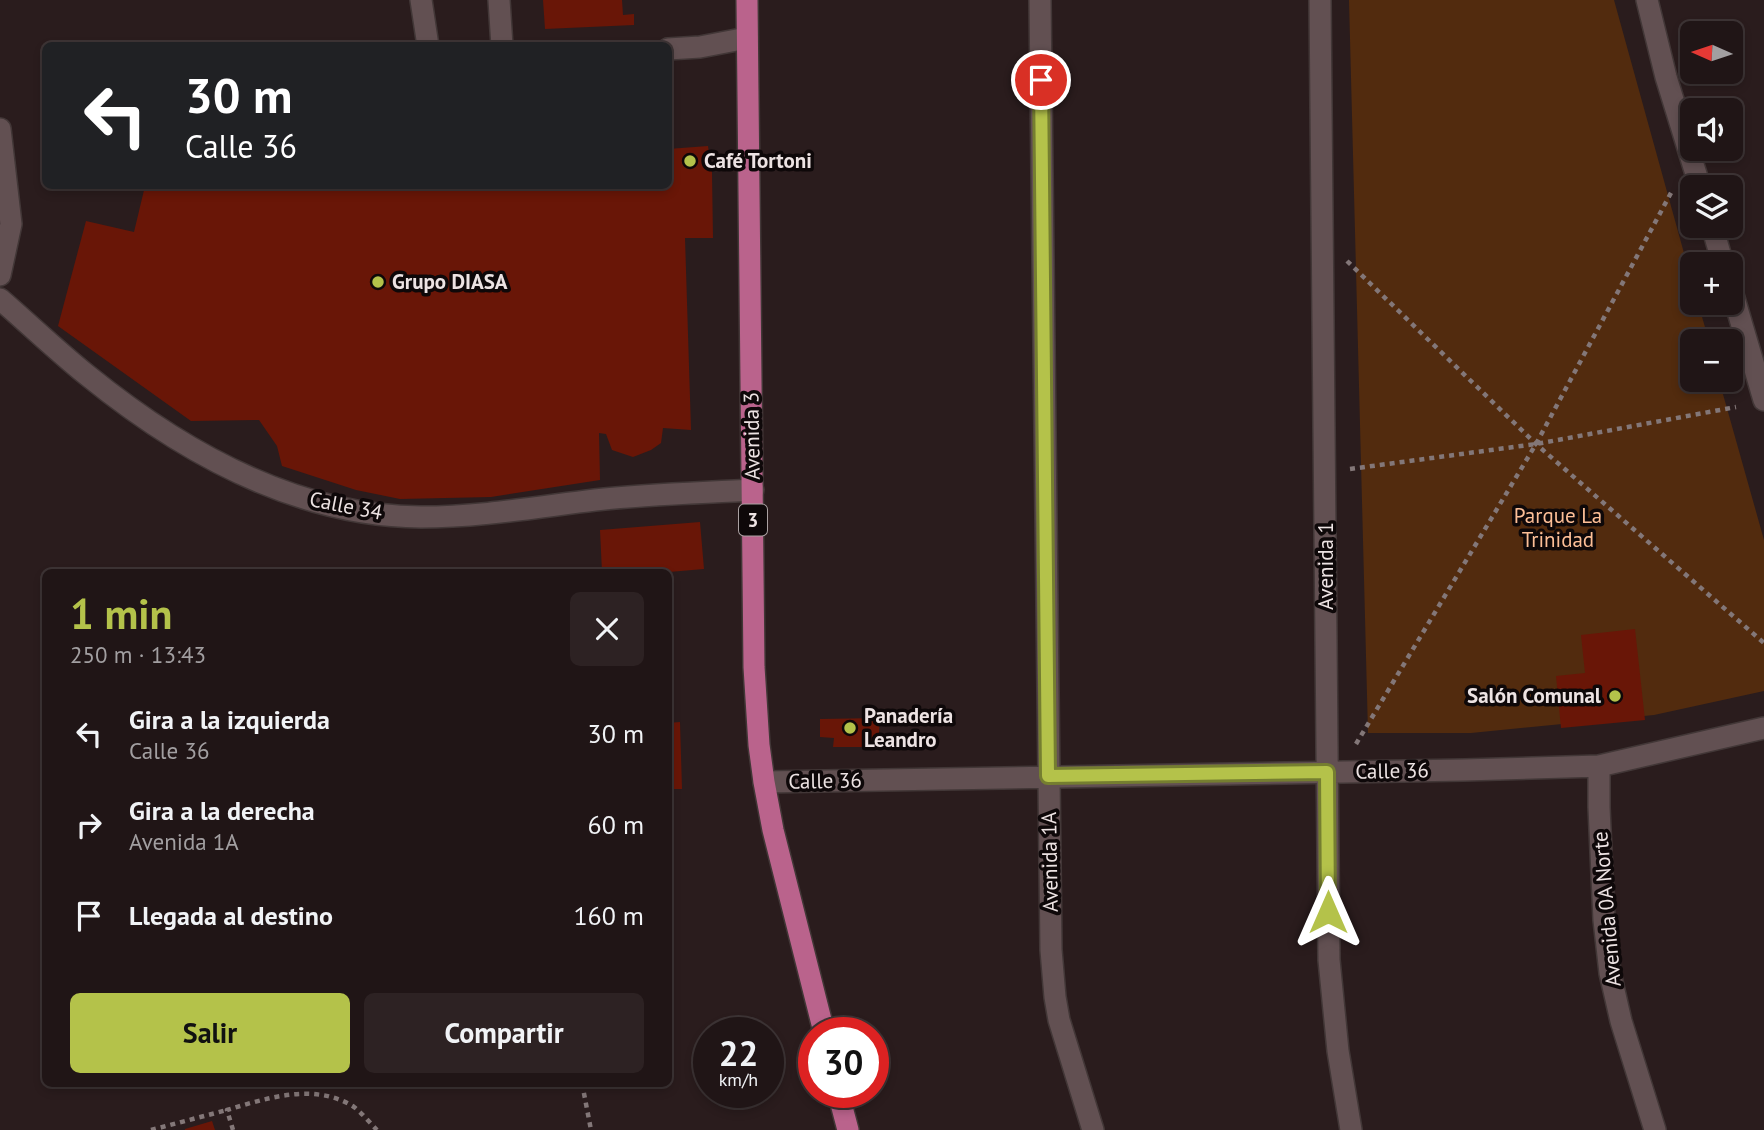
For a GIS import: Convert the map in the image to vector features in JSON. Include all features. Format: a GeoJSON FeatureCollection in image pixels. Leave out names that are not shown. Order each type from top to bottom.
{"type":"FeatureCollection","features":[{"type":"Feature","properties":{"kind":"main road","name":"Avenida 3"},"geometry":{"type":"LineString","coordinates":[[747,0],[754,667],[759,745],[773,830],[820,1017]]}},
{"type":"Feature","properties":{"kind":"main road"},"geometry":{"type":"LineString","coordinates":[[842,1108],[848,1130]]}},
{"type":"Feature","properties":{"kind":"street"},"geometry":{"type":"LineString","coordinates":[[421,0],[427,42]]}},
{"type":"Feature","properties":{"kind":"street"},"geometry":{"type":"LineString","coordinates":[[499,0],[502,42]]}},
{"type":"Feature","properties":{"kind":"street","name":"Avenida 1A"},"geometry":{"type":"LineString","coordinates":[[1040,0],[1051,950],[1059,1020],[1093,1130]]}},
{"type":"Feature","properties":{"kind":"street","name":"Avenida 1"},"geometry":{"type":"LineString","coordinates":[[1320,0],[1329,960],[1338,1051],[1351,1130]]}},
{"type":"Feature","properties":{"kind":"street"},"geometry":{"type":"LineString","coordinates":[[1647,0],[1666,77],[1696,175]]}},
{"type":"Feature","properties":{"kind":"street"},"geometry":{"type":"LineString","coordinates":[[672,49],[699,47],[747,38]]}},
{"type":"Feature","properties":{"kind":"street"},"geometry":{"type":"LineString","coordinates":[[0,129],[11,224],[0,275]]}},
{"type":"Feature","properties":{"kind":"street","name":"Calle 34"},"geometry":{"type":"LineString","coordinates":[[0,299],[88,376],[161,430],[258,483],[312,502],[372,513],[419,517],[470,516],[596,500],[753,490]]}},
{"type":"Feature","properties":{"kind":"street"},"geometry":{"type":"LineString","coordinates":[[1739,315],[1764,400]]}},
{"type":"Feature","properties":{"kind":"street","name":"Calle 36"},"geometry":{"type":"LineString","coordinates":[[764,782],[1599,766],[1764,728]]}},
{"type":"Feature","properties":{"kind":"street","name":"Avenida 0A Norte"},"geometry":{"type":"LineString","coordinates":[[1599,766],[1604,920],[1610,973],[1620,1021],[1655,1130]]}},
{"type":"Feature","properties":{"kind":"path"},"geometry":{"type":"LineString","coordinates":[[1356,744],[1536,444],[1672,191]]}},
{"type":"Feature","properties":{"kind":"path"},"geometry":{"type":"LineString","coordinates":[[1345,259],[1536,444],[1764,643]]}},
{"type":"Feature","properties":{"kind":"path"},"geometry":{"type":"LineString","coordinates":[[1350,469],[1536,444],[1736,407]]}},
{"type":"Feature","properties":{"kind":"path"},"geometry":{"type":"LineString","coordinates":[[583,1087],[591,1130]]}},
{"type":"Feature","properties":{"kind":"path"},"geometry":{"type":"LineString","coordinates":[[151,1130],[269,1097],[311,1094],[335,1098],[356,1108],[377,1130]]}},
{"type":"Feature","properties":{"kind":"path"},"geometry":{"type":"LineString","coordinates":[[227,1110],[233,1130]]}},
{"type":"Feature","properties":{"kind":"green space","name":"Parque La Trinidad"},"geometry":{"type":"Polygon","coordinates":[[[1349,0],[1614,0],[1684,252],[1680,252],[1680,315],[1701,315],[1706,329],[1680,329],[1680,392],[1722,392],[1764,540],[1764,691],[1654,715],[1471,733],[1368,733],[1349,0]]]}},
{"type":"Feature","properties":{"kind":"building"},"geometry":{"type":"Polygon","coordinates":[[[543,0],[622,0],[623,15],[634,14],[634,25],[545,29],[543,0]]]}},
{"type":"Feature","properties":{"kind":"building","name":"Grupo DIASA"},"geometry":{"type":"Polygon","coordinates":[[[708,146],[712,173],[713,238],[685,238],[691,430],[663,428],[661,443],[633,457],[612,450],[606,434],[599,433],[600,480],[491,497],[400,499],[356,490],[282,466],[277,446],[259,420],[191,421],[58,326],[86,221],[134,232],[144,189],[672,189],[672,149],[708,146]]]}},
{"type":"Feature","properties":{"kind":"building"},"geometry":{"type":"Polygon","coordinates":[[[700,522],[704,569],[672,572],[672,569],[602,569],[600,530],[700,522]]]}},
{"type":"Feature","properties":{"kind":"building","name":"Salón Comunal"},"geometry":{"type":"Polygon","coordinates":[[[1635,629],[1645,720],[1561,728],[1556,676],[1585,673],[1581,635],[1635,629]]]}},
{"type":"Feature","properties":{"kind":"building","name":"Panadería Leandro"},"geometry":{"type":"Polygon","coordinates":[[[880,718],[878,747],[833,747],[834,738],[820,737],[820,719],[880,718]]]}},
{"type":"Feature","properties":{"kind":"building"},"geometry":{"type":"Polygon","coordinates":[[[680,722],[682,789],[672,789],[672,723],[680,722]]]}},
{"type":"Feature","properties":{"kind":"building"},"geometry":{"type":"Polygon","coordinates":[[[212,1121],[215,1130],[185,1130],[185,1129],[212,1121]]]}},
{"type":"Feature","properties":{"kind":"place","name":"Café Tortoni"},"geometry":{"type":"Point","coordinates":[690,161]}},
{"type":"Feature","properties":{"kind":"place","name":"Grupo DIASA"},"geometry":{"type":"Point","coordinates":[378,282]}},
{"type":"Feature","properties":{"kind":"place","name":"Salón Comunal"},"geometry":{"type":"Point","coordinates":[1615,696]}},
{"type":"Feature","properties":{"kind":"place","name":"Panadería Leandro"},"geometry":{"type":"Point","coordinates":[850,728]}},
{"type":"Feature","properties":{"kind":"route"},"geometry":{"type":"LineString","coordinates":[[1041,80],[1048,776],[1327,772],[1328,912]]}}]}
